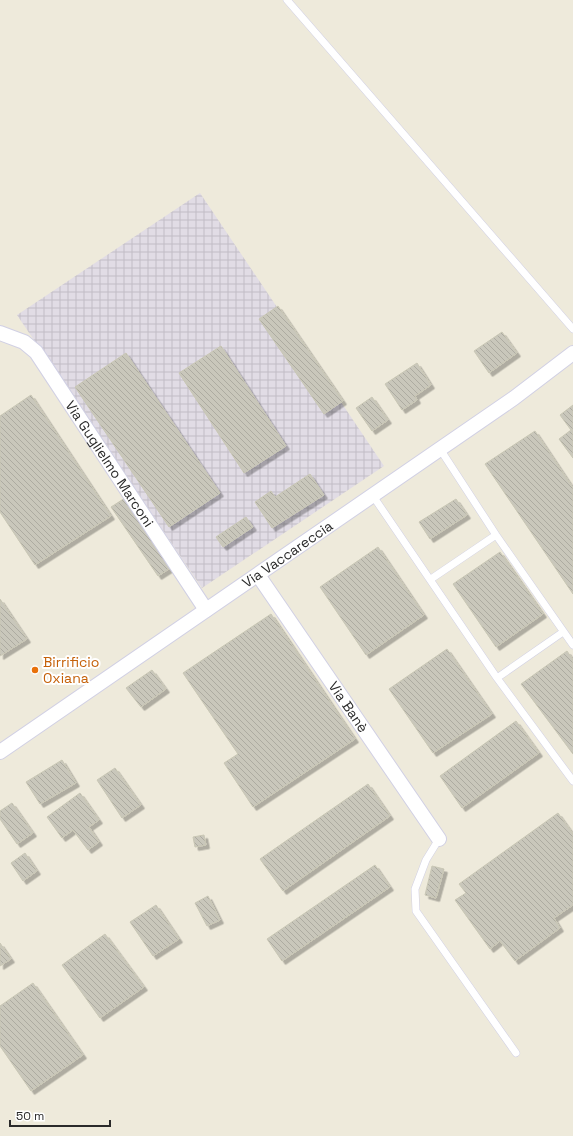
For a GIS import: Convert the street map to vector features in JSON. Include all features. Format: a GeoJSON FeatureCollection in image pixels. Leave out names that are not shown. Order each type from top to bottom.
{"type":"FeatureCollection","features":[{"type":"Feature","properties":{"kind":"street","name":"Via Guglielmo Marconi"},"geometry":{"type":"LineString","coordinates":[[0,333],[24,342],[36,352],[206,610]]}},
{"type":"Feature","properties":{"kind":"street","name":"Via Vaccareccia"},"geometry":{"type":"LineString","coordinates":[[0,752],[373,496],[533,384],[573,353]]}},
{"type":"Feature","properties":{"kind":"street","name":"Via Banè"},"geometry":{"type":"LineString","coordinates":[[258,575],[439,839]]}},
{"type":"Feature","properties":{"kind":"lane"},"geometry":{"type":"LineString","coordinates":[[287,0],[573,329]]}},
{"type":"Feature","properties":{"kind":"lane"},"geometry":{"type":"LineString","coordinates":[[440,449],[496,535],[573,645]]}},
{"type":"Feature","properties":{"kind":"lane"},"geometry":{"type":"LineString","coordinates":[[373,496],[497,678],[573,781]]}},
{"type":"Feature","properties":{"kind":"lane"},"geometry":{"type":"LineString","coordinates":[[430,579],[496,535]]}},
{"type":"Feature","properties":{"kind":"lane"},"geometry":{"type":"LineString","coordinates":[[497,678],[564,632]]}},
{"type":"Feature","properties":{"kind":"lane"},"geometry":{"type":"LineString","coordinates":[[439,839],[426,860],[415,888],[416,911],[516,1053]]}},
{"type":"Feature","properties":{"kind":"shaded area"},"geometry":{"type":"Polygon","coordinates":[[[200,193],[384,466],[202,588],[17,315],[200,193]]]}},
{"type":"Feature","properties":{"kind":"building"},"geometry":{"type":"Polygon","coordinates":[[[278,306],[343,401],[324,414],[259,319],[278,306]]]}},
{"type":"Feature","properties":{"kind":"building"},"geometry":{"type":"Polygon","coordinates":[[[502,332],[517,353],[489,373],[474,351],[502,332]]]}},
{"type":"Feature","properties":{"kind":"building"},"geometry":{"type":"Polygon","coordinates":[[[221,346],[286,446],[244,473],[179,373],[221,346]]]}},
{"type":"Feature","properties":{"kind":"building"},"geometry":{"type":"Polygon","coordinates":[[[126,353],[220,493],[169,527],[75,387],[126,353]]]}},
{"type":"Feature","properties":{"kind":"building"},"geometry":{"type":"Polygon","coordinates":[[[417,363],[431,385],[415,396],[417,400],[402,410],[385,384],[417,363]]]}},
{"type":"Feature","properties":{"kind":"building"},"geometry":{"type":"Polygon","coordinates":[[[31,395],[111,516],[35,565],[0,512],[0,416],[31,395]]]}},
{"type":"Feature","properties":{"kind":"building"},"geometry":{"type":"Polygon","coordinates":[[[372,397],[388,420],[372,431],[356,408],[372,397]]]}},
{"type":"Feature","properties":{"kind":"building"},"geometry":{"type":"Polygon","coordinates":[[[573,405],[573,458],[559,439],[571,430],[560,415],[573,405]]]}},
{"type":"Feature","properties":{"kind":"building"},"geometry":{"type":"Polygon","coordinates":[[[535,431],[573,488],[573,594],[485,464],[535,431]]]}},
{"type":"Feature","properties":{"kind":"building"},"geometry":{"type":"Polygon","coordinates":[[[310,474],[324,495],[272,528],[255,502],[271,491],[275,497],[310,474]]]}},
{"type":"Feature","properties":{"kind":"building"},"geometry":{"type":"Polygon","coordinates":[[[125,498],[172,567],[158,576],[111,507],[125,498]]]}},
{"type":"Feature","properties":{"kind":"building"},"geometry":{"type":"Polygon","coordinates":[[[456,499],[467,515],[430,539],[419,522],[456,499]]]}},
{"type":"Feature","properties":{"kind":"building"},"geometry":{"type":"Polygon","coordinates":[[[246,517],[253,527],[223,547],[216,537],[246,517]]]}},
{"type":"Feature","properties":{"kind":"building"},"geometry":{"type":"Polygon","coordinates":[[[378,547],[424,615],[366,655],[320,587],[378,547]]]}},
{"type":"Feature","properties":{"kind":"building"},"geometry":{"type":"Polygon","coordinates":[[[500,552],[543,614],[496,647],[453,584],[500,552]]]}},
{"type":"Feature","properties":{"kind":"building"},"geometry":{"type":"Polygon","coordinates":[[[0,599],[27,639],[0,656],[0,599]]]}},
{"type":"Feature","properties":{"kind":"building"},"geometry":{"type":"Polygon","coordinates":[[[271,614],[355,739],[253,807],[224,763],[238,754],[183,673],[271,614]]]}},
{"type":"Feature","properties":{"kind":"building"},"geometry":{"type":"Polygon","coordinates":[[[447,649],[492,714],[433,753],[389,689],[447,649]]]}},
{"type":"Feature","properties":{"kind":"building"},"geometry":{"type":"Polygon","coordinates":[[[567,651],[573,660],[573,754],[521,684],[567,651]]]}},
{"type":"Feature","properties":{"kind":"building"},"geometry":{"type":"Polygon","coordinates":[[[152,670],[166,689],[141,707],[126,688],[152,670]]]}},
{"type":"Feature","properties":{"kind":"building"},"geometry":{"type":"Polygon","coordinates":[[[516,721],[539,753],[462,808],[440,776],[516,721]]]}},
{"type":"Feature","properties":{"kind":"building"},"geometry":{"type":"Polygon","coordinates":[[[62,760],[76,783],[40,804],[26,782],[62,760]]]}},
{"type":"Feature","properties":{"kind":"building"},"geometry":{"type":"Polygon","coordinates":[[[115,768],[141,805],[122,818],[97,780],[115,768]]]}},
{"type":"Feature","properties":{"kind":"building"},"geometry":{"type":"Polygon","coordinates":[[[368,784],[390,816],[283,891],[260,859],[368,784]]]}},
{"type":"Feature","properties":{"kind":"building"},"geometry":{"type":"Polygon","coordinates":[[[80,793],[99,820],[89,827],[99,842],[88,850],[73,830],[62,838],[47,817],[80,793]]]}},
{"type":"Feature","properties":{"kind":"building"},"geometry":{"type":"Polygon","coordinates":[[[12,803],[33,833],[17,844],[0,819],[0,811],[12,803]]]}},
{"type":"Feature","properties":{"kind":"building"},"geometry":{"type":"Polygon","coordinates":[[[558,813],[573,834],[573,905],[554,918],[560,928],[515,961],[500,941],[490,949],[455,900],[466,893],[459,884],[558,813]]]}},
{"type":"Feature","properties":{"kind":"building"},"geometry":{"type":"Polygon","coordinates":[[[204,835],[206,845],[195,847],[193,837],[204,835]]]}},
{"type":"Feature","properties":{"kind":"building"},"geometry":{"type":"Polygon","coordinates":[[[25,853],[37,871],[23,881],[11,863],[25,853]]]}},
{"type":"Feature","properties":{"kind":"building"},"geometry":{"type":"Polygon","coordinates":[[[375,865],[390,887],[282,961],[267,939],[375,865]]]}},
{"type":"Feature","properties":{"kind":"building"},"geometry":{"type":"Polygon","coordinates":[[[432,866],[444,869],[436,898],[425,895],[432,866]]]}},
{"type":"Feature","properties":{"kind":"building"},"geometry":{"type":"Polygon","coordinates":[[[208,896],[220,920],[207,926],[195,903],[208,896]]]}},
{"type":"Feature","properties":{"kind":"building"},"geometry":{"type":"Polygon","coordinates":[[[156,905],[179,939],[153,956],[130,922],[156,905]]]}},
{"type":"Feature","properties":{"kind":"building"},"geometry":{"type":"Polygon","coordinates":[[[105,934],[144,987],[100,1018],[62,965],[105,934]]]}},
{"type":"Feature","properties":{"kind":"building"},"geometry":{"type":"Polygon","coordinates":[[[0,943],[11,959],[0,966],[0,943]]]}},
{"type":"Feature","properties":{"kind":"building"},"geometry":{"type":"Polygon","coordinates":[[[33,983],[83,1055],[31,1091],[0,1046],[0,1006],[33,983]]]}},
{"type":"Feature","properties":{"kind":"place","name":"Birrificio Oxiana"},"geometry":{"type":"Point","coordinates":[35,670]}}]}
